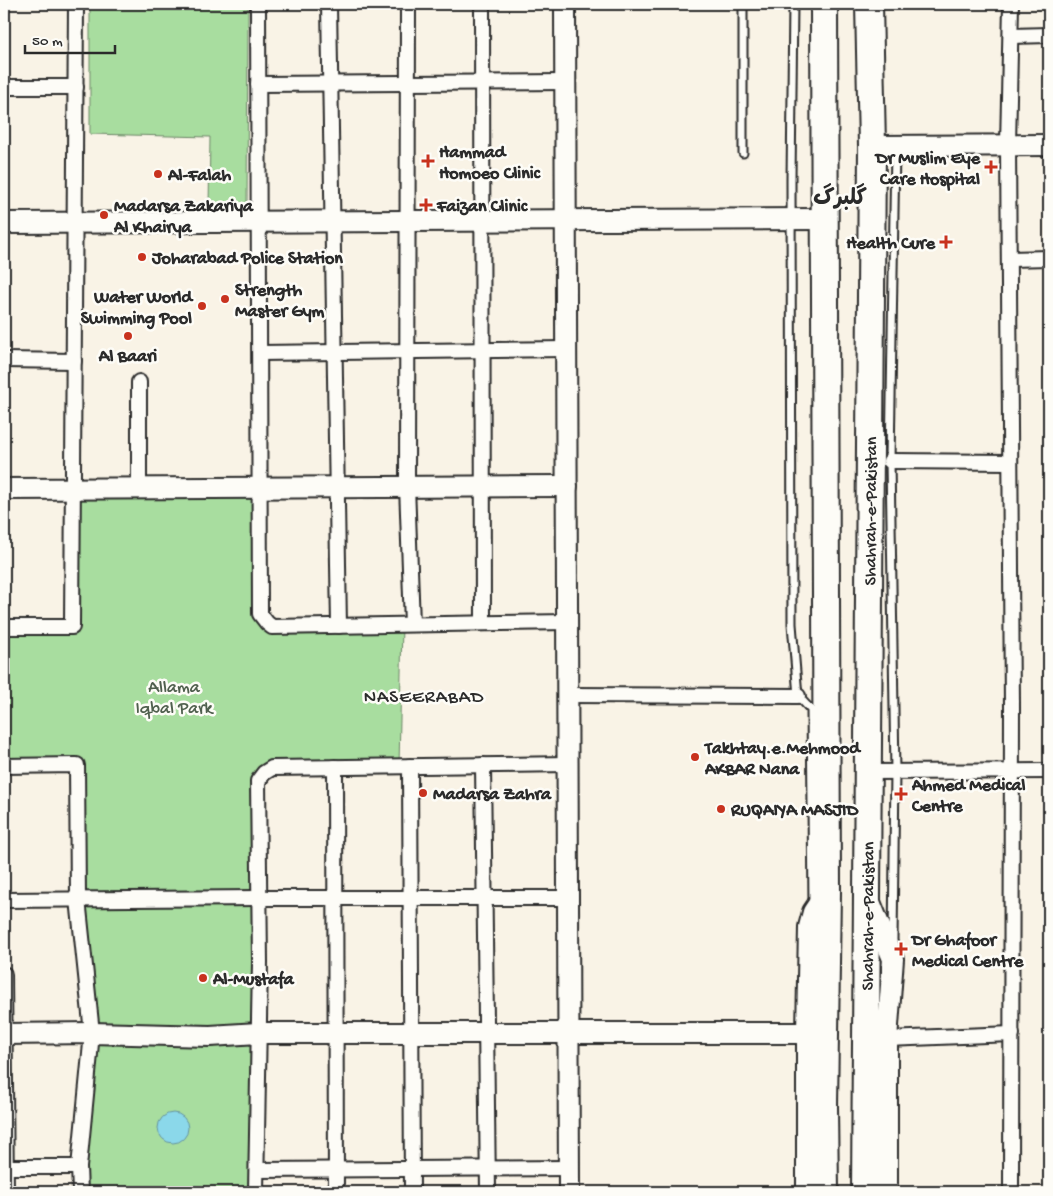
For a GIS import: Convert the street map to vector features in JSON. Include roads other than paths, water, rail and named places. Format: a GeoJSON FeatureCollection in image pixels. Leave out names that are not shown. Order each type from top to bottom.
{"type":"FeatureCollection","features":[{"type":"Feature","properties":{"kind":"highway"},"geometry":{"type":"LineString","coordinates":[[824,4],[825,219],[820,901],[816,1024],[825,1192]]}},
{"type":"Feature","properties":{"kind":"highway","name":"Shahrah-e-Pakistan"},"geometry":{"type":"LineString","coordinates":[[865,1192],[869,772],[883,146],[869,4]]}},
{"type":"Feature","properties":{"kind":"street"},"geometry":{"type":"LineString","coordinates":[[4,627],[72,627],[76,4]]}},
{"type":"Feature","properties":{"kind":"street"},"geometry":{"type":"LineString","coordinates":[[258,4],[260,614],[272,627],[567,622]]}},
{"type":"Feature","properties":{"kind":"street"},"geometry":{"type":"LineString","coordinates":[[329,4],[339,626]]}},
{"type":"Feature","properties":{"kind":"street"},"geometry":{"type":"LineString","coordinates":[[408,4],[407,486],[412,624]]}},
{"type":"Feature","properties":{"kind":"street"},"geometry":{"type":"LineString","coordinates":[[482,4],[483,623]]}},
{"type":"Feature","properties":{"kind":"street"},"geometry":{"type":"LineString","coordinates":[[564,4],[569,1192]]}},
{"type":"Feature","properties":{"kind":"street"},"geometry":{"type":"LineString","coordinates":[[1011,4],[1008,145],[1012,772],[1011,1192]]}},
{"type":"Feature","properties":{"kind":"street"},"geometry":{"type":"LineString","coordinates":[[1011,36],[1049,35]]}},
{"type":"Feature","properties":{"kind":"street"},"geometry":{"type":"LineString","coordinates":[[258,84],[565,82]]}},
{"type":"Feature","properties":{"kind":"street"},"geometry":{"type":"LineString","coordinates":[[4,87],[76,87]]}},
{"type":"Feature","properties":{"kind":"street"},"geometry":{"type":"LineString","coordinates":[[883,146],[1049,145]]}},
{"type":"Feature","properties":{"kind":"street"},"geometry":{"type":"LineString","coordinates":[[4,223],[791,221],[825,219]]}},
{"type":"Feature","properties":{"kind":"street"},"geometry":{"type":"LineString","coordinates":[[1009,259],[1049,258]]}},
{"type":"Feature","properties":{"kind":"street"},"geometry":{"type":"LineString","coordinates":[[260,353],[566,349]]}},
{"type":"Feature","properties":{"kind":"street"},"geometry":{"type":"LineString","coordinates":[[4,360],[74,360]]}},
{"type":"Feature","properties":{"kind":"street"},"geometry":{"type":"LineString","coordinates":[[139,382],[139,488]]}},
{"type":"Feature","properties":{"kind":"street"},"geometry":{"type":"LineString","coordinates":[[890,461],[1010,462]]}},
{"type":"Feature","properties":{"kind":"street"},"geometry":{"type":"LineString","coordinates":[[4,488],[567,486]]}},
{"type":"Feature","properties":{"kind":"street"},"geometry":{"type":"LineString","coordinates":[[568,695],[798,696]]}},
{"type":"Feature","properties":{"kind":"street"},"geometry":{"type":"LineString","coordinates":[[256,1192],[260,962],[258,781],[264,773],[272,768],[568,764]]}},
{"type":"Feature","properties":{"kind":"street"},"geometry":{"type":"LineString","coordinates":[[4,766],[77,765],[78,899],[92,1032],[79,1167],[80,1192]]}},
{"type":"Feature","properties":{"kind":"street"},"geometry":{"type":"LineString","coordinates":[[484,765],[488,1192]]}},
{"type":"Feature","properties":{"kind":"street"},"geometry":{"type":"LineString","coordinates":[[410,766],[412,1192]]}},
{"type":"Feature","properties":{"kind":"street"},"geometry":{"type":"LineString","coordinates":[[334,767],[336,1192]]}},
{"type":"Feature","properties":{"kind":"street"},"geometry":{"type":"LineString","coordinates":[[869,772],[1049,771]]}},
{"type":"Feature","properties":{"kind":"street"},"geometry":{"type":"LineString","coordinates":[[4,900],[568,898]]}},
{"type":"Feature","properties":{"kind":"street"},"geometry":{"type":"LineString","coordinates":[[868,898],[893,959],[887,1039],[887,1192]]}},
{"type":"Feature","properties":{"kind":"street"},"geometry":{"type":"LineString","coordinates":[[4,974],[4,1167],[6,1192]]}},
{"type":"Feature","properties":{"kind":"street"},"geometry":{"type":"LineString","coordinates":[[4,1034],[92,1032],[210,1036],[335,1033],[569,1033],[816,1024],[807,1192]]}},
{"type":"Feature","properties":{"kind":"street"},"geometry":{"type":"LineString","coordinates":[[887,1039],[1012,1034]]}},
{"type":"Feature","properties":{"kind":"street"},"geometry":{"type":"LineString","coordinates":[[4,1167],[79,1167]]}},
{"type":"Feature","properties":{"kind":"street"},"geometry":{"type":"LineString","coordinates":[[256,1170],[569,1168]]}},
{"type":"Feature","properties":{"kind":"lane"},"geometry":{"type":"LineString","coordinates":[[743,4],[743,153]]}},
{"type":"Feature","properties":{"kind":"lane"},"geometry":{"type":"LineString","coordinates":[[792,4],[792,624],[798,696],[812,710],[820,901]]}},
{"type":"Feature","properties":{"kind":"lane"},"geometry":{"type":"LineString","coordinates":[[883,146],[895,771],[893,959]]}},
{"type":"Feature","properties":{"kind":"water"},"geometry":{"type":"Polygon","coordinates":[[[173,1113],[183,1118],[188,1128],[183,1138],[173,1143],[163,1138],[158,1128],[163,1118],[173,1113]]]}},
{"type":"Feature","properties":{"kind":"place","name":"Hammad Homoeo Clinic"},"geometry":{"type":"Point","coordinates":[428,161]}},
{"type":"Feature","properties":{"kind":"place","name":"Dr Muslim Eye Care Hospital"},"geometry":{"type":"Point","coordinates":[991,167]}},
{"type":"Feature","properties":{"kind":"place","name":"Al-Falah"},"geometry":{"type":"Point","coordinates":[158,174]}},
{"type":"Feature","properties":{"kind":"place","name":"Faizan Clinic"},"geometry":{"type":"Point","coordinates":[426,205]}},
{"type":"Feature","properties":{"kind":"place","name":"Madarsa Zakariya Al Khairya"},"geometry":{"type":"Point","coordinates":[104,215]}},
{"type":"Feature","properties":{"kind":"place","name":"Health Cure"},"geometry":{"type":"Point","coordinates":[946,242]}},
{"type":"Feature","properties":{"kind":"place","name":"Joharabad Police Station"},"geometry":{"type":"Point","coordinates":[142,257]}},
{"type":"Feature","properties":{"kind":"place","name":"Strength Master Gym"},"geometry":{"type":"Point","coordinates":[225,299]}},
{"type":"Feature","properties":{"kind":"place","name":"Water World Swimming Pool"},"geometry":{"type":"Point","coordinates":[202,306]}},
{"type":"Feature","properties":{"kind":"place","name":"Al Baari"},"geometry":{"type":"Point","coordinates":[128,336]}},
{"type":"Feature","properties":{"kind":"place","name":"Takhtay.e.Mehmood AKBAR Nana"},"geometry":{"type":"Point","coordinates":[695,757]}},
{"type":"Feature","properties":{"kind":"place","name":"Madarsa Zahra"},"geometry":{"type":"Point","coordinates":[423,793]}},
{"type":"Feature","properties":{"kind":"place","name":"Ahmed Medical Centre"},"geometry":{"type":"Point","coordinates":[901,794]}},
{"type":"Feature","properties":{"kind":"place","name":"RUQAIYA MASJID"},"geometry":{"type":"Point","coordinates":[721,809]}},
{"type":"Feature","properties":{"kind":"place","name":"Dr Ghafoor Medical Centre"},"geometry":{"type":"Point","coordinates":[901,949]}},
{"type":"Feature","properties":{"kind":"place","name":"Al-Mustafa"},"geometry":{"type":"Point","coordinates":[203,978]}},
{"type":"Feature","properties":{"kind":"district","name":"گلبرگ"},"geometry":{"type":"Point","coordinates":[840,196]}},
{"type":"Feature","properties":{"kind":"district","name":"NASEERABAD"},"geometry":{"type":"Point","coordinates":[424,695]}},
{"type":"Feature","properties":{"kind":"park label","name":"Allama Iqbal Park"},"geometry":{"type":"Point","coordinates":[174,696]}}]}
